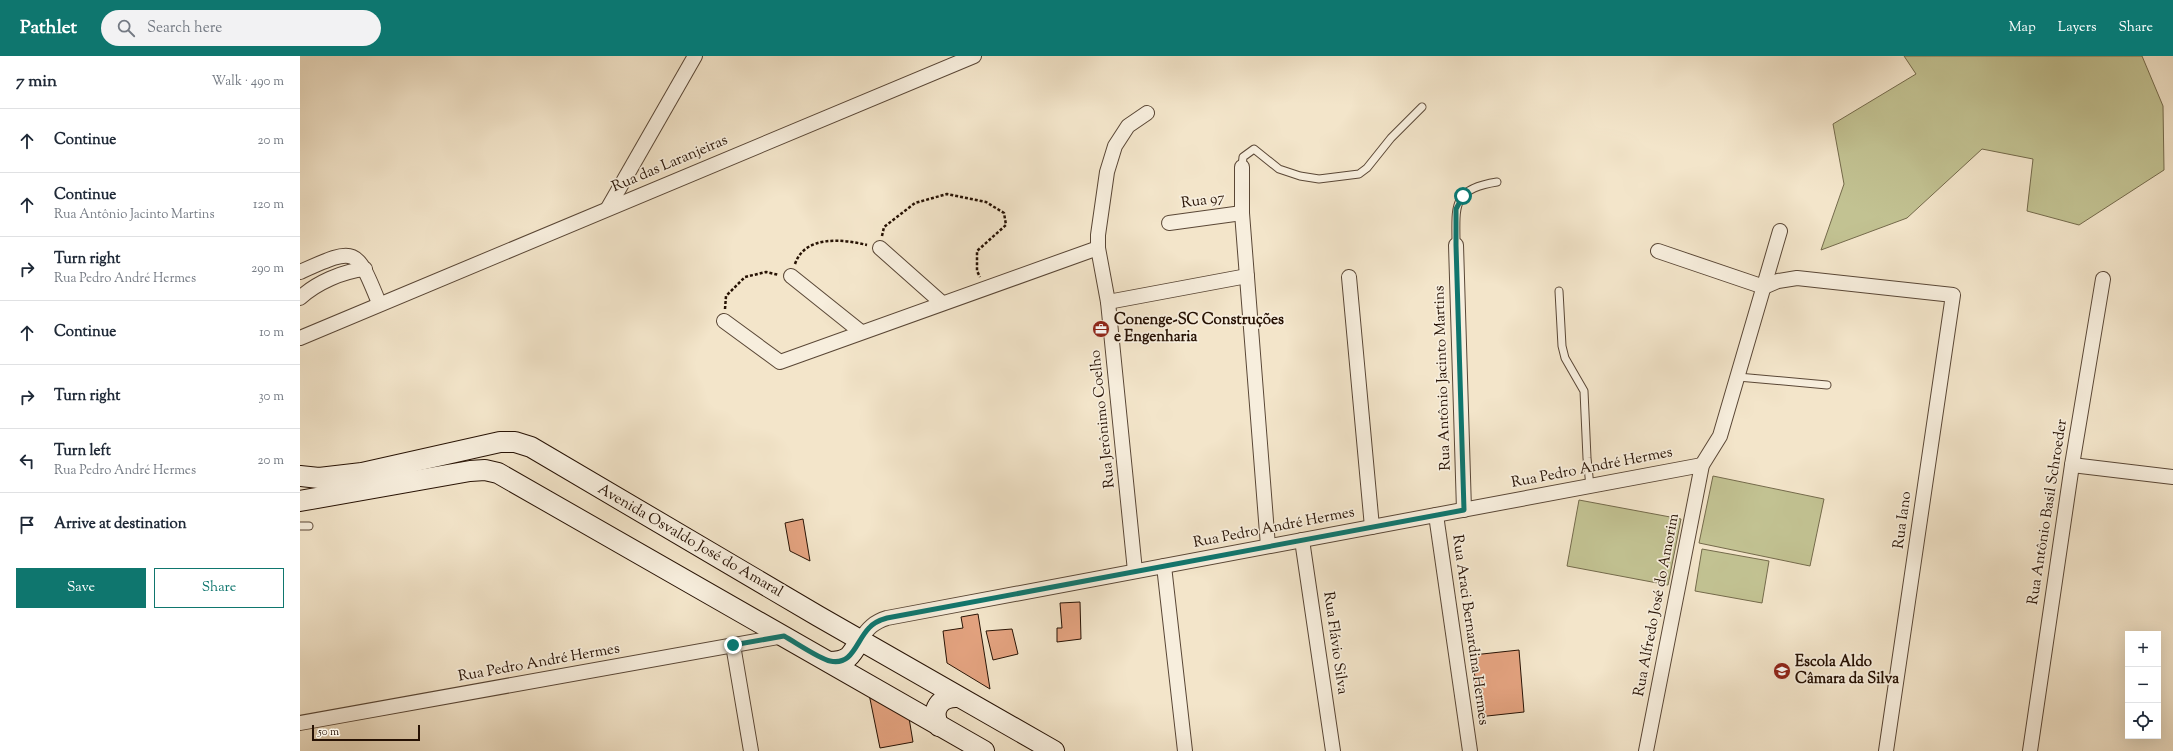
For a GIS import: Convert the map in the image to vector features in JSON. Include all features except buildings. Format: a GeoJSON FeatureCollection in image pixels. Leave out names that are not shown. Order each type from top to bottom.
{"type":"FeatureCollection","features":[{"type":"Feature","properties":{"kind":"main road","name":"Avenida Osvaldo José do Amaral"},"geometry":{"type":"LineString","coordinates":[[300,476],[336,477],[500,442],[515,442],[531,447],[958,697],[1054,751]]}},
{"type":"Feature","properties":{"kind":"main road"},"geometry":{"type":"LineString","coordinates":[[300,500],[470,471],[485,470],[498,473],[984,751]]}},
{"type":"Feature","properties":{"kind":"main road"},"geometry":{"type":"LineString","coordinates":[[830,662],[843,661],[849,658],[860,640]]}},
{"type":"Feature","properties":{"kind":"main road"},"geometry":{"type":"LineString","coordinates":[[939,726],[935,719],[935,712],[938,705],[943,699],[958,697]]}},
{"type":"Feature","properties":{"kind":"street"},"geometry":{"type":"LineString","coordinates":[[608,208],[695,56]]}},
{"type":"Feature","properties":{"kind":"street","name":"Rua das Laranjeiras"},"geometry":{"type":"LineString","coordinates":[[300,338],[379,303],[974,56]]}},
{"type":"Feature","properties":{"kind":"street","name":"Rua Jerônimo Coelho"},"geometry":{"type":"LineString","coordinates":[[1136,571],[1108,302],[1098,248],[1100,220],[1107,172],[1115,146],[1128,126],[1147,113]]}},
{"type":"Feature","properties":{"kind":"street"},"geometry":{"type":"LineString","coordinates":[[1242,167],[1242,213],[1268,546]]}},
{"type":"Feature","properties":{"kind":"street","name":"Rua 97"},"geometry":{"type":"LineString","coordinates":[[1170,223],[1242,213]]}},
{"type":"Feature","properties":{"kind":"street"},"geometry":{"type":"LineString","coordinates":[[1702,465],[1720,436],[1780,231]]}},
{"type":"Feature","properties":{"kind":"street","name":"Rua Antônio Jacinto Martins"},"geometry":{"type":"LineString","coordinates":[[1456,245],[1464,510]]}},
{"type":"Feature","properties":{"kind":"street"},"geometry":{"type":"LineString","coordinates":[[880,248],[942,303]]}},
{"type":"Feature","properties":{"kind":"street"},"geometry":{"type":"LineString","coordinates":[[724,322],[780,362],[1098,248]]}},
{"type":"Feature","properties":{"kind":"street"},"geometry":{"type":"LineString","coordinates":[[1658,251],[1764,287]]}},
{"type":"Feature","properties":{"kind":"street"},"geometry":{"type":"LineString","coordinates":[[300,272],[344,255],[358,259],[365,269],[379,303]]}},
{"type":"Feature","properties":{"kind":"street"},"geometry":{"type":"LineString","coordinates":[[315,265],[321,284]]}},
{"type":"Feature","properties":{"kind":"street"},"geometry":{"type":"LineString","coordinates":[[300,298],[321,284],[350,271],[365,269]]}},
{"type":"Feature","properties":{"kind":"street"},"geometry":{"type":"LineString","coordinates":[[791,276],[862,332]]}},
{"type":"Feature","properties":{"kind":"street"},"geometry":{"type":"LineString","coordinates":[[1108,302],[1247,276]]}},
{"type":"Feature","properties":{"kind":"street"},"geometry":{"type":"LineString","coordinates":[[1349,277],[1372,527]]}},
{"type":"Feature","properties":{"kind":"street","name":"Rua Iano"},"geometry":{"type":"LineString","coordinates":[[1764,287],[1778,281],[1797,278],[1953,295],[1886,751]]}},
{"type":"Feature","properties":{"kind":"street","name":"Rua Antônio Basil Schroeder"},"geometry":{"type":"LineString","coordinates":[[2030,751],[2072,465],[2103,279]]}},
{"type":"Feature","properties":{"kind":"street","name":"Rua Pedro André Hermes"},"geometry":{"type":"LineString","coordinates":[[860,640],[868,628],[887,618],[1702,465]]}},
{"type":"Feature","properties":{"kind":"street","name":"Rua Alfredo José do Amorim"},"geometry":{"type":"LineString","coordinates":[[1646,751],[1702,465]]}},
{"type":"Feature","properties":{"kind":"street"},"geometry":{"type":"LineString","coordinates":[[2072,465],[2173,477]]}},
{"type":"Feature","properties":{"kind":"street","name":"Rua Araci Bernardina Hermes"},"geometry":{"type":"LineString","coordinates":[[1436,515],[1470,751]]}},
{"type":"Feature","properties":{"kind":"street","name":"Rua Flávio Silva"},"geometry":{"type":"LineString","coordinates":[[1302,540],[1333,751]]}},
{"type":"Feature","properties":{"kind":"street"},"geometry":{"type":"LineString","coordinates":[[1164,566],[1185,751]]}},
{"type":"Feature","properties":{"kind":"street","name":"Rua Pedro André Hermes"},"geometry":{"type":"LineString","coordinates":[[300,723],[784,636]]}},
{"type":"Feature","properties":{"kind":"street"},"geometry":{"type":"LineString","coordinates":[[733,645],[751,751]]}},
{"type":"Feature","properties":{"kind":"lane"},"geometry":{"type":"LineString","coordinates":[[1242,167],[1243,156],[1254,150],[1279,169],[1300,176],[1319,179],[1359,174],[1367,168],[1391,138],[1422,107]]}},
{"type":"Feature","properties":{"kind":"lane"},"geometry":{"type":"LineString","coordinates":[[1456,245],[1456,209],[1460,200],[1469,190],[1478,185],[1497,182]]}},
{"type":"Feature","properties":{"kind":"lane"},"geometry":{"type":"LineString","coordinates":[[1559,291],[1562,346],[1566,358],[1584,391],[1586,458],[1590,486]]}},
{"type":"Feature","properties":{"kind":"lane"},"geometry":{"type":"LineString","coordinates":[[1738,377],[1827,385]]}},
{"type":"Feature","properties":{"kind":"lane"},"geometry":{"type":"LineString","coordinates":[[300,526],[309,526]]}},
{"type":"Feature","properties":{"kind":"green space"},"geometry":{"type":"Polygon","coordinates":[[[1904,56],[2142,56],[2163,106],[2164,170],[2079,225],[2027,211],[2033,159],[1982,149],[1907,218],[1821,250],[1844,184],[1833,124],[1916,74],[1904,56]]]}},
{"type":"Feature","properties":{"kind":"green space"},"geometry":{"type":"Polygon","coordinates":[[[1713,476],[1824,499],[1810,566],[1699,543],[1713,476]]]}},
{"type":"Feature","properties":{"kind":"green space"},"geometry":{"type":"Polygon","coordinates":[[[1579,500],[1681,519],[1668,585],[1567,566],[1579,500]]]}},
{"type":"Feature","properties":{"kind":"green space"},"geometry":{"type":"Polygon","coordinates":[[[1702,549],[1769,561],[1762,603],[1695,591],[1702,549]]]}},
{"type":"Feature","properties":{"kind":"place","name":"Conenge-SC Construções e Engenharia"},"geometry":{"type":"Point","coordinates":[1101,329]}},
{"type":"Feature","properties":{"kind":"place","name":"Escola Aldo Câmara da Silva"},"geometry":{"type":"Point","coordinates":[1782,671]}},
{"type":"Feature","properties":{"kind":"route"},"geometry":{"type":"LineString","coordinates":[[733,645],[784,636],[830,662],[843,661],[853,654],[868,628],[887,618],[1464,510],[1456,245],[1456,209],[1463,196]]}}]}
